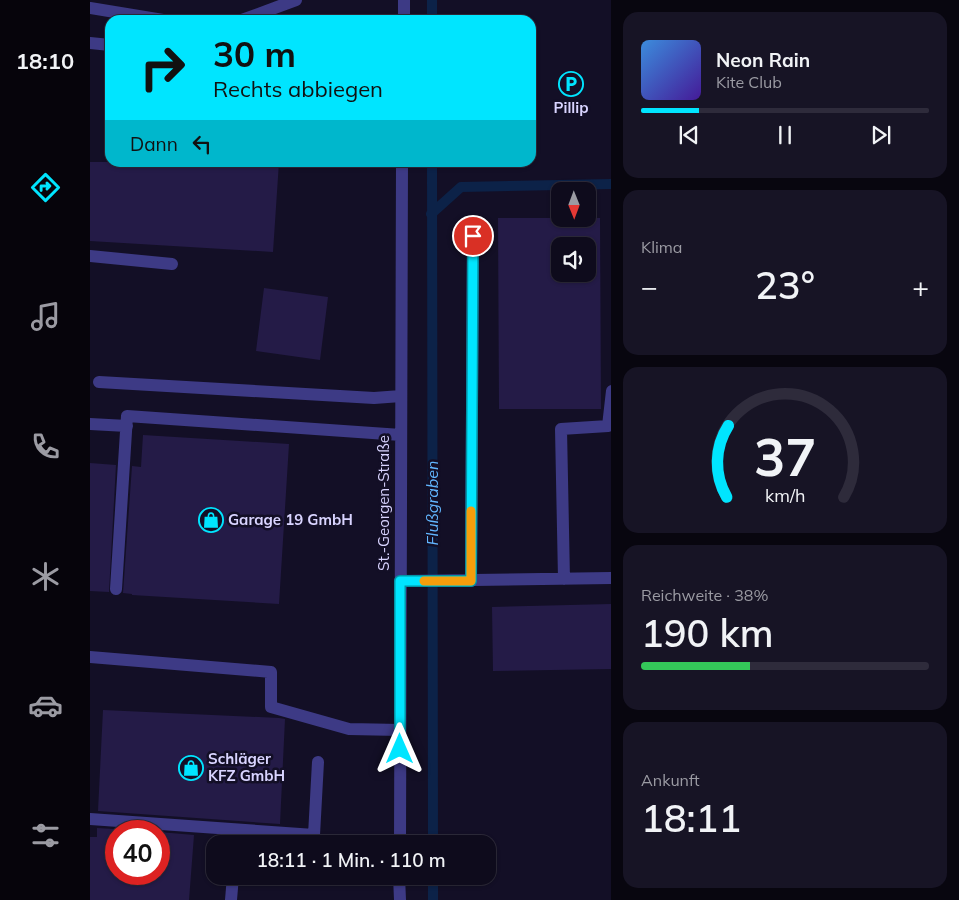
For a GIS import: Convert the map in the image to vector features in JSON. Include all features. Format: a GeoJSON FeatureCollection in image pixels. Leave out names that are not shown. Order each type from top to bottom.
{"type":"FeatureCollection","features":[{"type":"Feature","properties":{"kind":"street"},"geometry":{"type":"LineString","coordinates":[[256,15],[296,0]]}},
{"type":"Feature","properties":{"kind":"street"},"geometry":{"type":"LineString","coordinates":[[404,0],[404,15]]}},
{"type":"Feature","properties":{"kind":"street"},"geometry":{"type":"LineString","coordinates":[[90,8],[133,15]]}},
{"type":"Feature","properties":{"kind":"street"},"geometry":{"type":"LineString","coordinates":[[90,43],[105,44]]}},
{"type":"Feature","properties":{"kind":"street","name":"St.-Georgen-Straße"},"geometry":{"type":"LineString","coordinates":[[400,835],[402,167]]}},
{"type":"Feature","properties":{"kind":"street"},"geometry":{"type":"LineString","coordinates":[[471,581],[473,236]]}},
{"type":"Feature","properties":{"kind":"street"},"geometry":{"type":"LineString","coordinates":[[90,256],[172,264]]}},
{"type":"Feature","properties":{"kind":"street"},"geometry":{"type":"LineString","coordinates":[[99,382],[374,398],[401,396]]}},
{"type":"Feature","properties":{"kind":"street"},"geometry":{"type":"LineString","coordinates":[[564,579],[562,429],[608,426],[611,400]]}},
{"type":"Feature","properties":{"kind":"street"},"geometry":{"type":"LineString","coordinates":[[116,589],[127,416],[401,435]]}},
{"type":"Feature","properties":{"kind":"street"},"geometry":{"type":"LineString","coordinates":[[90,424],[127,426]]}},
{"type":"Feature","properties":{"kind":"street"},"geometry":{"type":"LineString","coordinates":[[400,581],[611,578]]}},
{"type":"Feature","properties":{"kind":"street"},"geometry":{"type":"LineString","coordinates":[[90,657],[272,672],[271,707],[349,729],[400,730]]}},
{"type":"Feature","properties":{"kind":"street"},"geometry":{"type":"LineString","coordinates":[[90,819],[314,835],[318,762]]}},
{"type":"Feature","properties":{"kind":"street"},"geometry":{"type":"LineString","coordinates":[[231,900],[232,885]]}},
{"type":"Feature","properties":{"kind":"street"},"geometry":{"type":"LineString","coordinates":[[399,885],[400,900]]}},
{"type":"Feature","properties":{"kind":"building"},"geometry":{"type":"Polygon","coordinates":[[[90,162],[105,162],[105,167],[279,167],[273,252],[90,241],[90,162]]]}},
{"type":"Feature","properties":{"kind":"building"},"geometry":{"type":"Polygon","coordinates":[[[498,218],[551,218],[551,228],[596,228],[596,218],[600,218],[601,409],[499,409],[498,218]]]}},
{"type":"Feature","properties":{"kind":"building"},"geometry":{"type":"Polygon","coordinates":[[[264,288],[328,297],[320,360],[256,351],[264,288]]]}},
{"type":"Feature","properties":{"kind":"building","name":"Garage 19 GmbH"},"geometry":{"type":"Polygon","coordinates":[[[143,435],[289,444],[279,604],[123,593],[132,466],[141,467],[143,435]]]}},
{"type":"Feature","properties":{"kind":"building"},"geometry":{"type":"Polygon","coordinates":[[[90,463],[116,465],[109,592],[90,591],[90,463]]]}},
{"type":"Feature","properties":{"kind":"building"},"geometry":{"type":"Polygon","coordinates":[[[611,604],[611,669],[493,671],[492,607],[611,604]]]}},
{"type":"Feature","properties":{"kind":"building","name":"Schläger KFZ GmbH"},"geometry":{"type":"Polygon","coordinates":[[[103,710],[285,719],[280,824],[98,811],[103,710]]]}},
{"type":"Feature","properties":{"kind":"building"},"geometry":{"type":"Polygon","coordinates":[[[97,828],[105,828],[105,885],[170,885],[170,833],[194,835],[189,900],[90,900],[90,837],[97,837],[97,828]]]}},
{"type":"Feature","properties":{"kind":"waterway","name":"Flußgraben"},"geometry":{"type":"LineString","coordinates":[[432,0],[432,15]]}},
{"type":"Feature","properties":{"kind":"waterway","name":"Flußgraben"},"geometry":{"type":"LineString","coordinates":[[432,167],[433,835]]}},
{"type":"Feature","properties":{"kind":"waterway"},"geometry":{"type":"LineString","coordinates":[[431,214],[461,187],[611,184]]}},
{"type":"Feature","properties":{"kind":"waterway","name":"Flußgraben"},"geometry":{"type":"LineString","coordinates":[[433,885],[433,900]]}},
{"type":"Feature","properties":{"kind":"slow traffic"},"geometry":{"type":"LineString","coordinates":[[424,581],[471,581],[471,511]]}},
{"type":"Feature","properties":{"kind":"place","name":"Pillip"},"geometry":{"type":"Point","coordinates":[571,84]}},
{"type":"Feature","properties":{"kind":"place","name":"Garage 19 GmbH"},"geometry":{"type":"Point","coordinates":[211,520]}},
{"type":"Feature","properties":{"kind":"place","name":"Schläger KFZ GmbH"},"geometry":{"type":"Point","coordinates":[191,768]}},
{"type":"Feature","properties":{"kind":"route"},"geometry":{"type":"LineString","coordinates":[[400,749],[400,581],[471,581],[473,236]]}}]}
